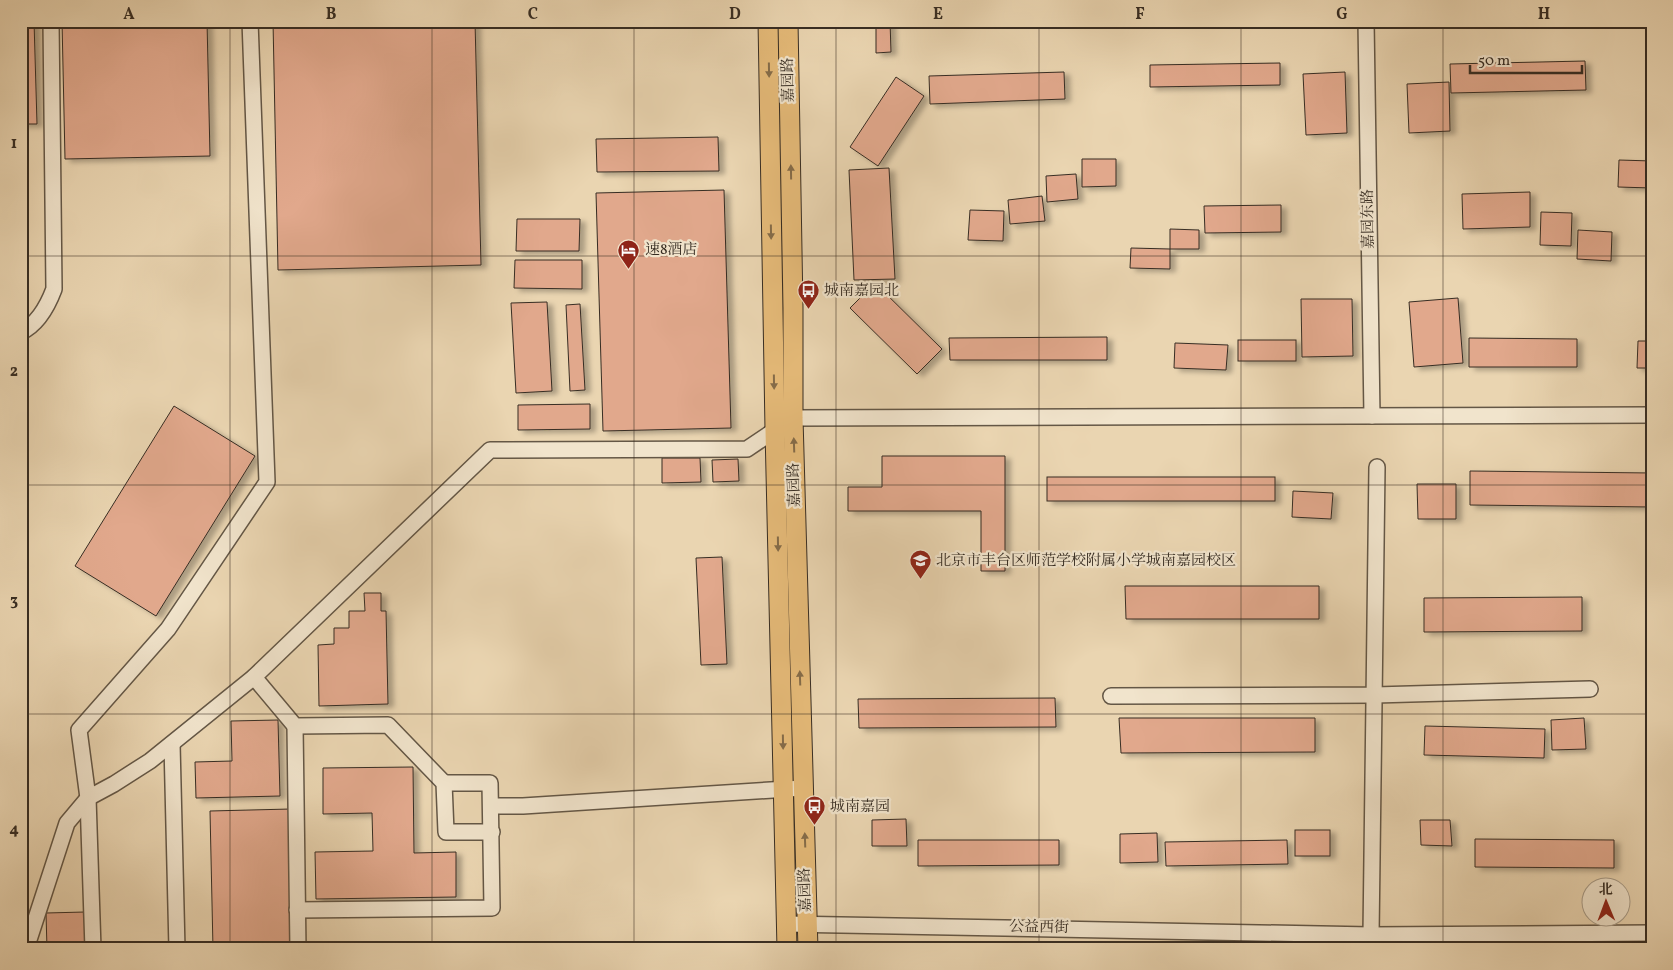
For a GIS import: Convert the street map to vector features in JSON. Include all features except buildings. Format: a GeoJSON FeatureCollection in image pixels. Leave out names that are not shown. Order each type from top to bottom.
{"type":"FeatureCollection","features":[{"type":"Feature","properties":{"kind":"main road","name":"嘉园路"},"geometry":{"type":"LineString","coordinates":[[768,21],[787,949]]}},
{"type":"Feature","properties":{"kind":"main road","name":"嘉园路"},"geometry":{"type":"LineString","coordinates":[[788,21],[793,418],[808,949]]}},
{"type":"Feature","properties":{"kind":"street"},"geometry":{"type":"LineString","coordinates":[[21,332],[27,329],[48,307],[54,289],[51,21]]}},
{"type":"Feature","properties":{"kind":"street"},"geometry":{"type":"LineString","coordinates":[[93,949],[88,798],[79,730],[168,629],[267,482],[250,21]]}},
{"type":"Feature","properties":{"kind":"street","name":"嘉园东路"},"geometry":{"type":"LineString","coordinates":[[1366,21],[1372,416]]}},
{"type":"Feature","properties":{"kind":"street"},"geometry":{"type":"LineString","coordinates":[[26,949],[67,823],[88,798],[143,766],[254,677],[490,450],[747,449],[793,418],[1652,416]]}},
{"type":"Feature","properties":{"kind":"street"},"geometry":{"type":"LineString","coordinates":[[1371,935],[1377,467]]}},
{"type":"Feature","properties":{"kind":"street"},"geometry":{"type":"LineString","coordinates":[[254,677],[295,726],[298,949]]}},
{"type":"Feature","properties":{"kind":"street"},"geometry":{"type":"LineString","coordinates":[[1111,696],[1375,695],[1590,689]]}},
{"type":"Feature","properties":{"kind":"street"},"geometry":{"type":"LineString","coordinates":[[295,726],[388,725],[444,783],[446,832],[492,832]]}},
{"type":"Feature","properties":{"kind":"street"},"geometry":{"type":"LineString","coordinates":[[172,744],[178,949]]}},
{"type":"Feature","properties":{"kind":"street"},"geometry":{"type":"LineString","coordinates":[[297,910],[492,908],[490,783],[444,783]]}},
{"type":"Feature","properties":{"kind":"street"},"geometry":{"type":"LineString","coordinates":[[491,806],[523,806],[803,788]]}},
{"type":"Feature","properties":{"kind":"street","name":"公益西街"},"geometry":{"type":"LineString","coordinates":[[786,924],[1371,935],[1426,942],[1652,933]]}},
{"type":"Feature","properties":{"kind":"place","name":"速8酒店"},"geometry":{"type":"Point","coordinates":[629,269]}},
{"type":"Feature","properties":{"kind":"place","name":"城南嘉园北"},"geometry":{"type":"Point","coordinates":[808,310]}},
{"type":"Feature","properties":{"kind":"place","name":"北京市丰台区师范学校附属小学城南嘉园校区"},"geometry":{"type":"Point","coordinates":[920,580]}},
{"type":"Feature","properties":{"kind":"place","name":"城南嘉园"},"geometry":{"type":"Point","coordinates":[814,826]}}]}
